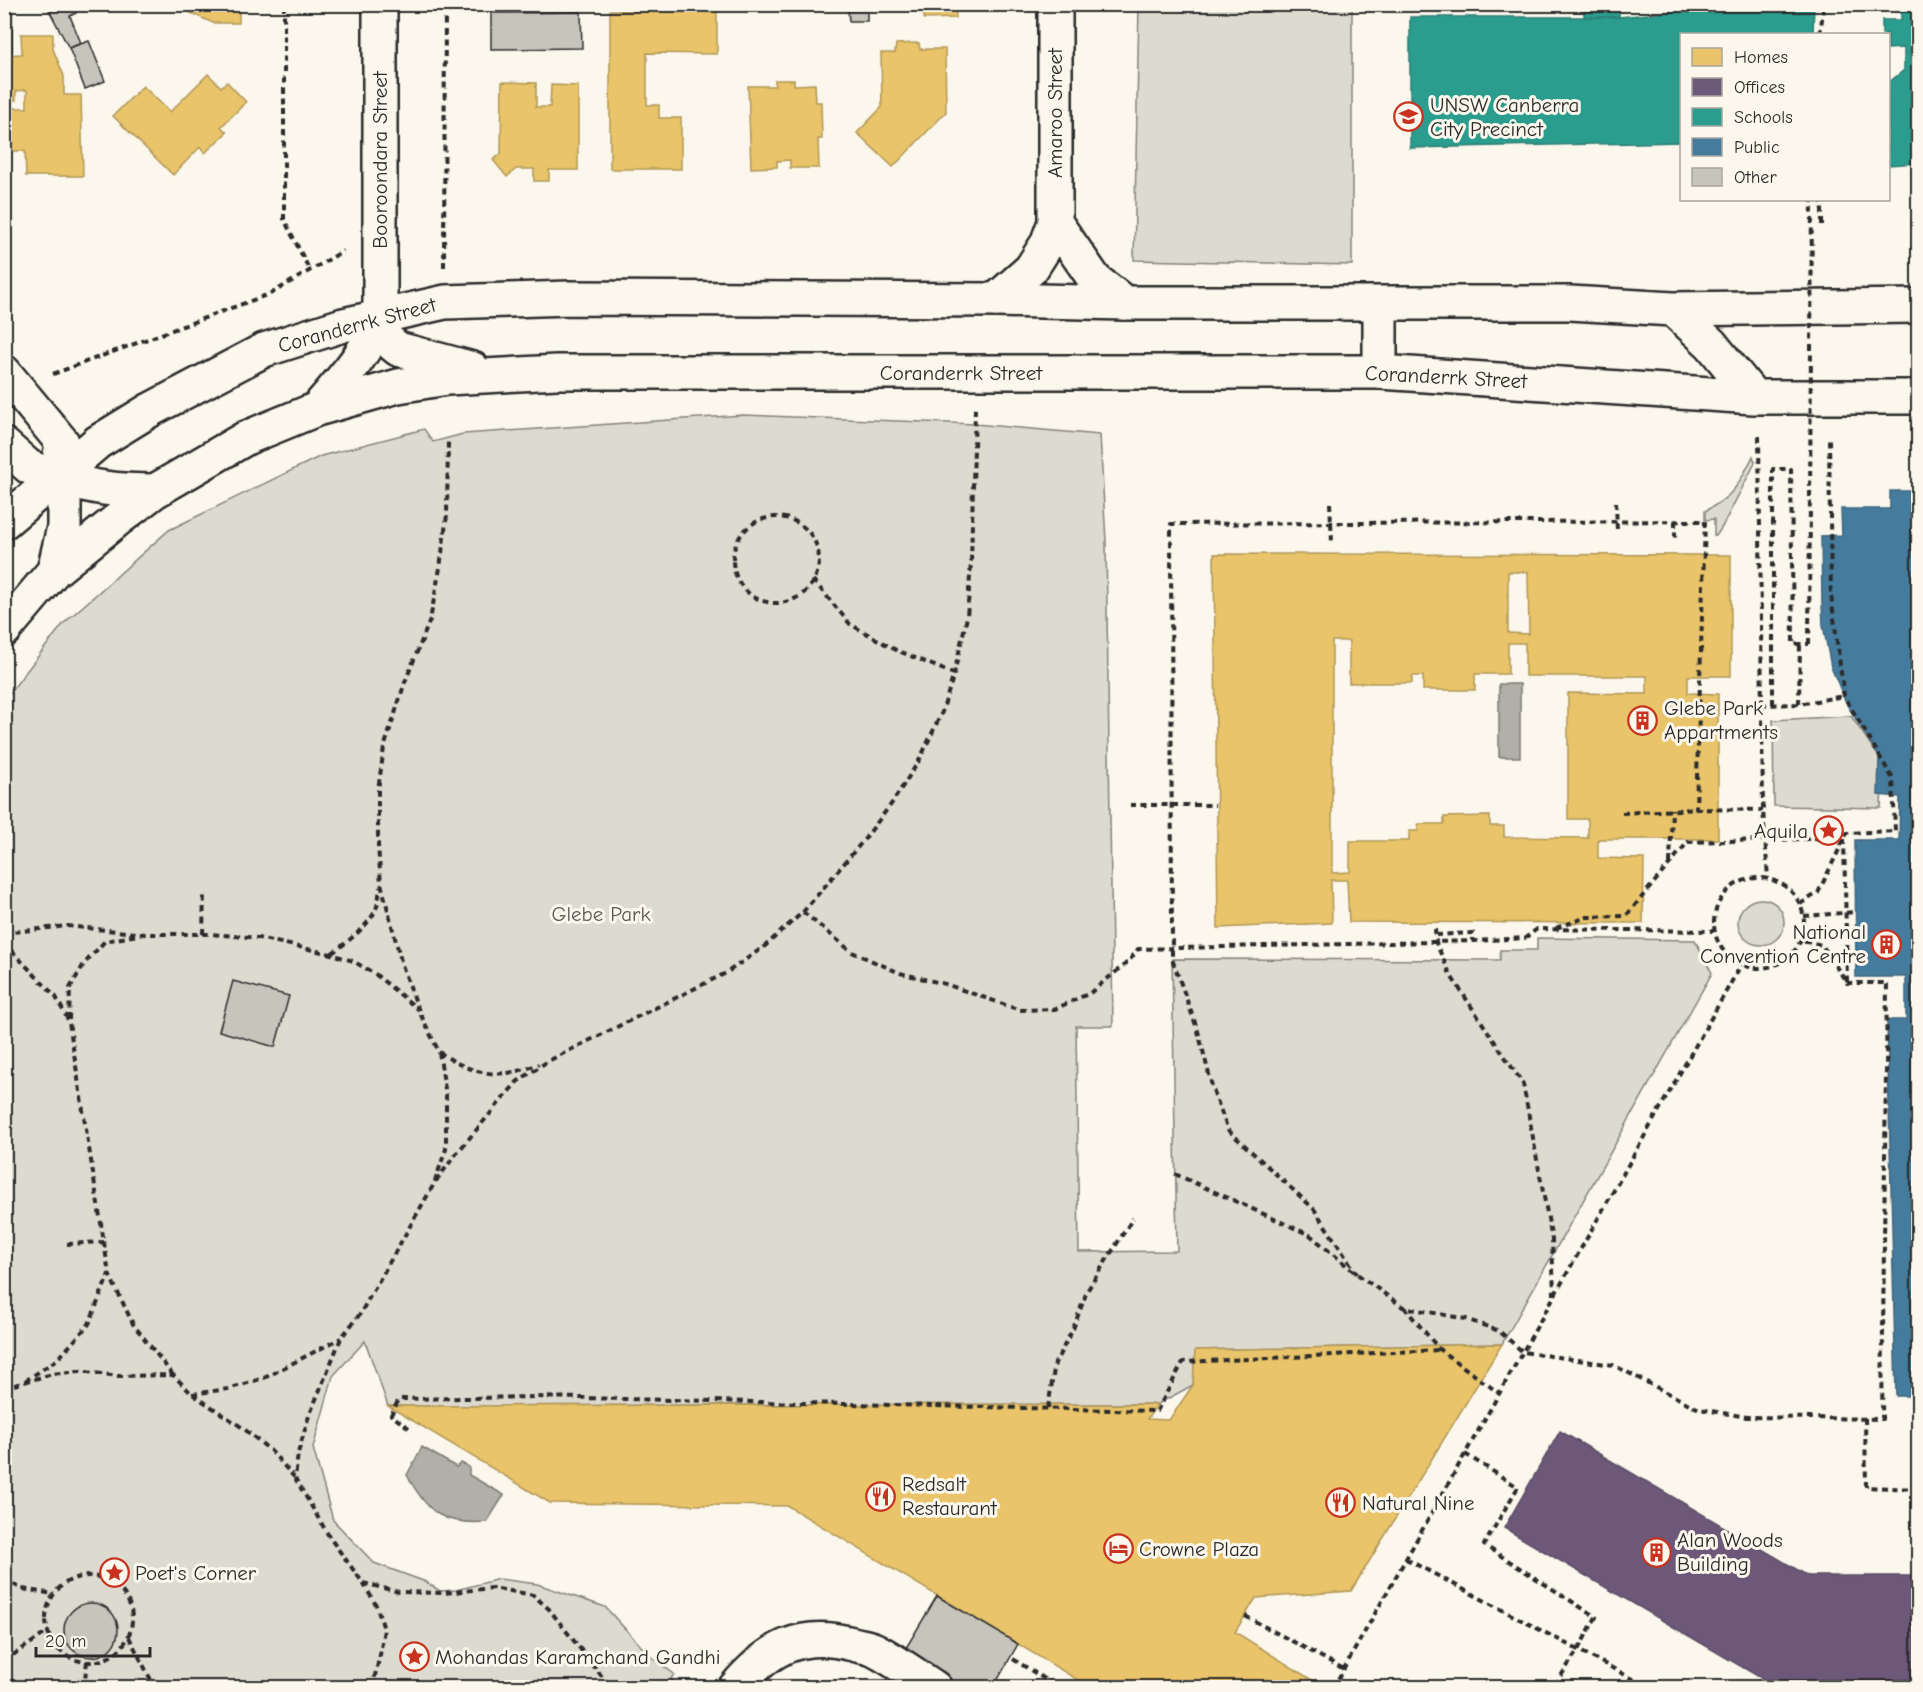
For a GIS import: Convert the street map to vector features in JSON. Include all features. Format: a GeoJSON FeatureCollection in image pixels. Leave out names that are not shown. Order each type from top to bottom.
{"type":"FeatureCollection","features":[{"type":"Feature","properties":{"kind":"main road","name":"Booroondara Street"},"geometry":{"type":"LineString","coordinates":[[380,4],[380,316]]}},
{"type":"Feature","properties":{"kind":"main road","name":"Amaroo Street"},"geometry":{"type":"LineString","coordinates":[[996,300],[1030,269],[1047,244],[1055,222],[1055,4]]}},
{"type":"Feature","properties":{"kind":"main road"},"geometry":{"type":"LineString","coordinates":[[1055,222],[1095,280],[1125,303]]}},
{"type":"Feature","properties":{"kind":"main road","name":"Coranderrk Street"},"geometry":{"type":"LineString","coordinates":[[4,522],[98,442],[150,410],[264,350],[343,325],[445,302],[570,298],[996,300],[1125,303],[1570,303],[1673,309],[1918,306]]}},
{"type":"Feature","properties":{"kind":"main road"},"geometry":{"type":"LineString","coordinates":[[1380,303],[1380,372]]}},
{"type":"Feature","properties":{"kind":"main road"},"geometry":{"type":"LineString","coordinates":[[1673,309],[1711,344],[1754,397]]}},
{"type":"Feature","properties":{"kind":"main road"},"geometry":{"type":"LineString","coordinates":[[380,316],[385,338],[398,349],[502,375]]}},
{"type":"Feature","properties":{"kind":"main road"},"geometry":{"type":"LineString","coordinates":[[316,409],[359,358],[380,316]]}},
{"type":"Feature","properties":{"kind":"main road"},"geometry":{"type":"LineString","coordinates":[[4,372],[62,442],[57,477],[64,503],[64,527],[54,571]]}},
{"type":"Feature","properties":{"kind":"main road","name":"Coranderrk Street"},"geometry":{"type":"LineString","coordinates":[[4,630],[54,571],[155,491],[246,438],[316,409],[398,386],[447,378],[557,372],[1380,372],[1754,397],[1918,397]]}},
{"type":"Feature","properties":{"kind":"main road"},"geometry":{"type":"LineString","coordinates":[[4,445],[29,467],[57,477],[87,486],[116,490],[155,491]]}},
{"type":"Feature","properties":{"kind":"main road"},"geometry":{"type":"LineString","coordinates":[[735,1688],[749,1671],[776,1650],[793,1642],[834,1639],[874,1650],[935,1688]]}},
{"type":"Feature","properties":{"kind":"path"},"geometry":{"type":"LineString","coordinates":[[284,4],[284,219],[310,271]]}},
{"type":"Feature","properties":{"kind":"path"},"geometry":{"type":"LineString","coordinates":[[444,274],[445,4]]}},
{"type":"Feature","properties":{"kind":"path"},"geometry":{"type":"LineString","coordinates":[[1821,33],[1824,4]]}},
{"type":"Feature","properties":{"kind":"path"},"geometry":{"type":"LineString","coordinates":[[1773,704],[1773,469],[1791,469],[1793,644],[1809,644],[1812,201]]}},
{"type":"Feature","properties":{"kind":"path"},"geometry":{"type":"LineString","coordinates":[[1822,201],[1822,225]]}},
{"type":"Feature","properties":{"kind":"path"},"geometry":{"type":"LineString","coordinates":[[47,376],[272,293],[380,231]]}},
{"type":"Feature","properties":{"kind":"path"},"geometry":{"type":"LineString","coordinates":[[439,1052],[456,1064],[489,1074],[514,1073],[548,1061],[726,973],[765,946],[803,912],[892,803],[915,768],[942,712],[954,674],[967,617],[975,424]]}},
{"type":"Feature","properties":{"kind":"path"},"geometry":{"type":"LineString","coordinates":[[1759,436],[1763,810],[1768,878]]}},
{"type":"Feature","properties":{"kind":"path"},"geometry":{"type":"LineString","coordinates":[[1800,904],[1818,893],[1847,832],[1895,831],[1893,779],[1844,696],[1831,595],[1829,438]]}},
{"type":"Feature","properties":{"kind":"path"},"geometry":{"type":"LineString","coordinates":[[434,1184],[446,1149],[446,1095],[439,1052],[419,1011],[402,965],[381,883],[378,846],[378,790],[384,748],[405,682],[430,620],[447,515],[448,439]]}},
{"type":"Feature","properties":{"kind":"path"},"geometry":{"type":"LineString","coordinates":[[1616,502],[1617,531]]}},
{"type":"Feature","properties":{"kind":"path"},"geometry":{"type":"LineString","coordinates":[[1330,503],[1332,542]]}},
{"type":"Feature","properties":{"kind":"path"},"geometry":{"type":"LineString","coordinates":[[769,517],[783,517],[796,522],[807,530],[818,554],[818,568],[813,580],[804,592],[791,600],[777,603],[763,601],[750,594],[740,583],[734,570],[737,541],[756,521],[769,517]]}},
{"type":"Feature","properties":{"kind":"path"},"geometry":{"type":"LineString","coordinates":[[1675,521],[1675,538]]}},
{"type":"Feature","properties":{"kind":"path"},"geometry":{"type":"LineString","coordinates":[[1357,1274],[1314,1209],[1228,1130],[1198,1031],[1172,959],[1172,524],[1705,521],[1696,808]]}},
{"type":"Feature","properties":{"kind":"path"},"geometry":{"type":"LineString","coordinates":[[813,580],[850,624],[896,650],[954,674]]}},
{"type":"Feature","properties":{"kind":"path"},"geometry":{"type":"LineString","coordinates":[[1799,704],[1800,643]]}},
{"type":"Feature","properties":{"kind":"path"},"geometry":{"type":"LineString","coordinates":[[1761,705],[1799,704],[1844,696]]}},
{"type":"Feature","properties":{"kind":"path"},"geometry":{"type":"LineString","coordinates":[[1130,804],[1215,805]]}},
{"type":"Feature","properties":{"kind":"path"},"geometry":{"type":"LineString","coordinates":[[1622,813],[1696,808],[1763,810]]}},
{"type":"Feature","properties":{"kind":"path"},"geometry":{"type":"LineString","coordinates":[[1670,863],[1672,809]]}},
{"type":"Feature","properties":{"kind":"path"},"geometry":{"type":"LineString","coordinates":[[1552,929],[1587,917],[1626,916],[1688,842],[1844,838]]}},
{"type":"Feature","properties":{"kind":"path"},"geometry":{"type":"LineString","coordinates":[[1844,838],[1847,983]]}},
{"type":"Feature","properties":{"kind":"path"},"geometry":{"type":"LineString","coordinates":[[1753,878],[1768,878],[1787,887],[1800,904],[1804,916],[1801,940],[1794,952],[1783,962],[1770,968],[1742,965],[1728,957],[1718,945],[1713,931],[1713,916],[1718,902],[1727,890],[1739,882],[1753,878]]}},
{"type":"Feature","properties":{"kind":"path"},"geometry":{"type":"LineString","coordinates":[[331,954],[348,942],[377,909],[381,883]]}},
{"type":"Feature","properties":{"kind":"path"},"geometry":{"type":"LineString","coordinates":[[203,934],[204,893]]}},
{"type":"Feature","properties":{"kind":"path"},"geometry":{"type":"LineString","coordinates":[[803,912],[852,952],[900,973],[945,984],[1020,1010],[1055,1009],[1090,993],[1129,961],[1138,950],[1436,943],[1525,938],[1537,929],[1713,931]]}},
{"type":"Feature","properties":{"kind":"path"},"geometry":{"type":"LineString","coordinates":[[1804,916],[1856,912]]}},
{"type":"Feature","properties":{"kind":"path"},"geometry":{"type":"LineString","coordinates":[[4,933],[67,926],[145,934],[203,934],[258,938],[353,961],[375,974],[419,1011]]}},
{"type":"Feature","properties":{"kind":"path"},"geometry":{"type":"LineString","coordinates":[[1435,928],[1436,943],[1451,976],[1523,1084],[1552,1240],[1554,1296]]}},
{"type":"Feature","properties":{"kind":"path"},"geometry":{"type":"LineString","coordinates":[[1436,935],[1473,933],[1473,941]]}},
{"type":"Feature","properties":{"kind":"path"},"geometry":{"type":"LineString","coordinates":[[145,934],[105,941],[84,964],[70,987],[69,1022],[109,1274],[133,1324],[173,1375],[192,1394],[243,1428],[272,1451],[295,1478],[330,1538],[363,1583],[376,1605],[384,1629],[372,1688]]}},
{"type":"Feature","properties":{"kind":"path"},"geometry":{"type":"LineString","coordinates":[[1801,940],[1822,945],[1847,983]]}},
{"type":"Feature","properties":{"kind":"path"},"geometry":{"type":"LineString","coordinates":[[4,943],[56,998],[69,1022]]}},
{"type":"Feature","properties":{"kind":"path"},"geometry":{"type":"LineString","coordinates":[[1333,1688],[1742,965]]}},
{"type":"Feature","properties":{"kind":"path"},"geometry":{"type":"LineString","coordinates":[[1403,1307],[1466,1319],[1499,1331],[1523,1352],[1613,1365],[1699,1409],[1747,1417],[1882,1419],[1887,983],[1847,983]]}},
{"type":"Feature","properties":{"kind":"path"},"geometry":{"type":"LineString","coordinates":[[295,1478],[298,1454],[308,1419],[341,1338],[360,1314],[434,1184],[463,1145],[517,1082],[548,1061]]}},
{"type":"Feature","properties":{"kind":"path"},"geometry":{"type":"LineString","coordinates":[[1175,1174],[1310,1235],[1357,1274],[1403,1307],[1440,1350],[1499,1393]]}},
{"type":"Feature","properties":{"kind":"path"},"geometry":{"type":"LineString","coordinates":[[1048,1408],[1055,1363],[1073,1329],[1087,1291],[1133,1218]]}},
{"type":"Feature","properties":{"kind":"path"},"geometry":{"type":"LineString","coordinates":[[67,1244],[104,1242]]}},
{"type":"Feature","properties":{"kind":"path"},"geometry":{"type":"LineString","coordinates":[[20,1384],[58,1359],[89,1324],[109,1274]]}},
{"type":"Feature","properties":{"kind":"path"},"geometry":{"type":"LineString","coordinates":[[192,1394],[228,1389],[264,1378],[341,1338]]}},
{"type":"Feature","properties":{"kind":"path"},"geometry":{"type":"LineString","coordinates":[[409,1428],[391,1415],[399,1399],[537,1397],[1157,1411],[1183,1362],[1440,1350]]}},
{"type":"Feature","properties":{"kind":"path"},"geometry":{"type":"LineString","coordinates":[[4,1388],[51,1374],[79,1371],[118,1376],[173,1375]]}},
{"type":"Feature","properties":{"kind":"path"},"geometry":{"type":"LineString","coordinates":[[1865,1418],[1866,1487],[1918,1489]]}},
{"type":"Feature","properties":{"kind":"path"},"geometry":{"type":"LineString","coordinates":[[1465,1454],[1518,1487],[1484,1545],[1596,1617],[1553,1688]]}},
{"type":"Feature","properties":{"kind":"path"},"geometry":{"type":"LineString","coordinates":[[1406,1559],[1650,1688]]}},
{"type":"Feature","properties":{"kind":"path"},"geometry":{"type":"LineString","coordinates":[[91,1575],[105,1579],[117,1586],[126,1596],[132,1609],[129,1637],[111,1655],[99,1660],[74,1659],[54,1643],[49,1631],[46,1618],[54,1594],[76,1577],[91,1575]]}},
{"type":"Feature","properties":{"kind":"path"},"geometry":{"type":"LineString","coordinates":[[4,1579],[22,1589],[54,1594]]}},
{"type":"Feature","properties":{"kind":"path"},"geometry":{"type":"LineString","coordinates":[[363,1583],[399,1592],[444,1593],[492,1588],[533,1595],[555,1616],[611,1688]]}},
{"type":"Feature","properties":{"kind":"path"},"geometry":{"type":"LineString","coordinates":[[1245,1616],[1344,1669]]}},
{"type":"Feature","properties":{"kind":"path"},"geometry":{"type":"LineString","coordinates":[[4,1661],[49,1631]]}},
{"type":"Feature","properties":{"kind":"path"},"geometry":{"type":"LineString","coordinates":[[129,1637],[151,1680],[164,1688]]}},
{"type":"Feature","properties":{"kind":"path"},"geometry":{"type":"LineString","coordinates":[[1013,1659],[1059,1688]]}},
{"type":"Feature","properties":{"kind":"path"},"geometry":{"type":"LineString","coordinates":[[84,1688],[87,1661]]}},
{"type":"Feature","properties":{"kind":"green space"},"geometry":{"type":"Polygon","coordinates":[[[1139,5],[1352,5],[1352,265],[1134,260],[1139,5]]]}},
{"type":"Feature","properties":{"kind":"green space","name":"Glebe Park"},"geometry":{"type":"Polygon","coordinates":[[[743,415],[975,424],[1100,435],[1106,541],[1113,1026],[1076,1026],[1079,1252],[1177,1251],[1172,959],[1500,960],[1500,950],[1537,950],[1537,938],[1695,940],[1712,973],[1502,1344],[1196,1350],[1193,1385],[1158,1404],[388,1406],[365,1341],[333,1376],[313,1448],[333,1520],[374,1563],[426,1582],[440,1591],[456,1590],[499,1579],[537,1584],[605,1607],[651,1657],[674,1674],[671,1679],[677,1687],[5,1687],[4,700],[64,623],[169,530],[321,456],[424,429],[433,442],[463,434],[743,415]]]}},
{"type":"Feature","properties":{"kind":"green space"},"geometry":{"type":"Polygon","coordinates":[[[1753,456],[1754,465],[1716,536],[1714,535],[1714,519],[1705,520],[1705,511],[1723,500],[1735,488],[1753,456]]]}},
{"type":"Feature","properties":{"kind":"green space"},"geometry":{"type":"Polygon","coordinates":[[[1851,716],[1883,763],[1881,808],[1774,806],[1773,720],[1851,716]]]}},
{"type":"Feature","properties":{"kind":"green space"},"geometry":{"type":"Polygon","coordinates":[[[1761,899],[1777,906],[1784,922],[1777,938],[1761,945],[1745,938],[1738,922],[1745,906],[1761,899]]]}},
{"type":"Feature","properties":{"kind":"shaded area"},"geometry":{"type":"Polygon","coordinates":[[[1499,684],[1520,684],[1520,757],[1499,757],[1499,684]]]}},
{"type":"Feature","properties":{"kind":"shaded area"},"geometry":{"type":"Polygon","coordinates":[[[422,1447],[456,1467],[461,1463],[469,1467],[469,1475],[504,1495],[487,1522],[448,1519],[430,1508],[422,1499],[407,1475],[422,1447]]]}},
{"type":"Feature","properties":{"kind":"building: Homes"},"geometry":{"type":"Polygon","coordinates":[[[171,4],[239,4],[239,23],[213,23],[171,4]]]}},
{"type":"Feature","properties":{"kind":"building: Homes"},"geometry":{"type":"Polygon","coordinates":[[[924,4],[955,4],[956,18],[924,19],[924,4]]]}},
{"type":"Feature","properties":{"kind":"building: Homes"},"geometry":{"type":"Polygon","coordinates":[[[610,10],[717,10],[717,54],[647,53],[647,105],[659,105],[659,118],[681,118],[681,169],[610,169],[610,10]]]}},
{"type":"Feature","properties":{"kind":"building: Homes"},"geometry":{"type":"Polygon","coordinates":[[[21,34],[53,34],[53,49],[64,76],[64,95],[81,95],[83,176],[26,176],[25,151],[4,151],[4,108],[27,108],[27,90],[16,91],[16,100],[4,100],[4,55],[22,54],[21,34]]]}},
{"type":"Feature","properties":{"kind":"building: Homes"},"geometry":{"type":"Polygon","coordinates":[[[919,43],[920,49],[945,49],[946,112],[893,167],[857,133],[882,107],[881,53],[895,53],[896,44],[919,43]]]}},
{"type":"Feature","properties":{"kind":"building: Homes"},"geometry":{"type":"Polygon","coordinates":[[[208,74],[221,87],[227,82],[246,102],[221,127],[227,132],[205,153],[200,147],[173,175],[113,116],[143,86],[170,112],[208,74]]]}},
{"type":"Feature","properties":{"kind":"building: Homes"},"geometry":{"type":"Polygon","coordinates":[[[775,80],[794,80],[794,85],[815,84],[816,102],[821,102],[822,139],[818,139],[819,168],[790,168],[790,160],[777,161],[777,167],[751,168],[748,86],[775,86],[775,80]]]}},
{"type":"Feature","properties":{"kind":"building: Homes"},"geometry":{"type":"Polygon","coordinates":[[[502,82],[536,83],[536,107],[550,107],[551,85],[578,86],[578,170],[549,170],[549,181],[534,181],[534,169],[516,169],[507,177],[493,160],[501,154],[502,82]]]}},
{"type":"Feature","properties":{"kind":"building: Homes","name":"Glebe Park Appartments"},"geometry":{"type":"Polygon","coordinates":[[[1214,554],[1731,555],[1731,676],[1688,676],[1688,693],[1718,694],[1718,839],[1598,839],[1598,858],[1644,859],[1643,923],[1349,922],[1347,880],[1331,880],[1332,923],[1218,928],[1214,554]],[[1508,572],[1508,633],[1529,634],[1528,572],[1508,572]],[[1332,641],[1332,873],[1350,872],[1350,841],[1409,841],[1409,831],[1418,831],[1418,824],[1444,824],[1444,817],[1490,816],[1490,826],[1504,826],[1504,837],[1588,838],[1588,819],[1568,819],[1568,693],[1647,694],[1647,676],[1525,676],[1525,643],[1508,643],[1508,674],[1475,674],[1475,690],[1423,690],[1423,676],[1412,676],[1412,683],[1349,683],[1349,641],[1332,641]]]}},
{"type":"Feature","properties":{"kind":"building: Homes","name":"Crowne Plaza"},"geometry":{"type":"Polygon","coordinates":[[[1502,1344],[1351,1591],[1256,1598],[1235,1632],[1312,1680],[1308,1688],[1091,1688],[788,1506],[550,1503],[388,1406],[1158,1404],[1147,1419],[1169,1420],[1193,1385],[1195,1350],[1502,1344]]]}},
{"type":"Feature","properties":{"kind":"building: Offices","name":"Alan Woods Building"},"geometry":{"type":"Polygon","coordinates":[[[1560,1431],[1808,1576],[1918,1576],[1918,1688],[1778,1688],[1504,1528],[1560,1431]]]}},
{"type":"Feature","properties":{"kind":"building: Schools"},"geometry":{"type":"Polygon","coordinates":[[[1584,4],[1619,4],[1619,17],[1584,17],[1584,4]]]}},
{"type":"Feature","properties":{"kind":"building: Schools"},"geometry":{"type":"Polygon","coordinates":[[[1749,4],[1814,4],[1813,33],[1680,33],[1680,142],[1410,148],[1410,17],[1619,17],[1749,4]]]}},
{"type":"Feature","properties":{"kind":"building: Schools"},"geometry":{"type":"Polygon","coordinates":[[[1901,4],[1918,4],[1918,163],[1890,165],[1890,81],[1904,70],[1904,48],[1890,49],[1890,33],[1882,33],[1882,20],[1901,20],[1901,4]]]}},
{"type":"Feature","properties":{"kind":"building: Public","name":"National Convention Centre"},"geometry":{"type":"Polygon","coordinates":[[[1890,491],[1918,491],[1918,1445],[1915,1445],[1915,1396],[1896,1396],[1887,1020],[1906,1020],[1906,977],[1856,977],[1855,840],[1899,840],[1900,797],[1878,795],[1879,756],[1847,705],[1831,667],[1823,625],[1822,604],[1821,536],[1842,535],[1841,509],[1890,509],[1890,491]]]}},
{"type":"Feature","properties":{"kind":"building: Other"},"geometry":{"type":"Polygon","coordinates":[[[4,4],[12,4],[12,52],[4,52],[4,4]]]}},
{"type":"Feature","properties":{"kind":"building: Other"},"geometry":{"type":"Polygon","coordinates":[[[55,4],[73,4],[76,13],[70,16],[81,43],[69,48],[48,8],[55,4]]]}},
{"type":"Feature","properties":{"kind":"building: Other"},"geometry":{"type":"Polygon","coordinates":[[[848,10],[867,10],[867,21],[849,21],[848,10]]]}},
{"type":"Feature","properties":{"kind":"building: Other"},"geometry":{"type":"Polygon","coordinates":[[[581,12],[582,48],[491,49],[491,13],[581,12]]]}},
{"type":"Feature","properties":{"kind":"building: Other"},"geometry":{"type":"Polygon","coordinates":[[[89,41],[105,81],[85,89],[69,48],[89,41]]]}},
{"type":"Feature","properties":{"kind":"building: Other"},"geometry":{"type":"Polygon","coordinates":[[[233,981],[289,996],[275,1047],[219,1031],[233,981]]]}},
{"type":"Feature","properties":{"kind":"building: Other"},"geometry":{"type":"Polygon","coordinates":[[[937,1596],[1018,1644],[993,1688],[882,1688],[937,1596]]]}},
{"type":"Feature","properties":{"kind":"building: Other"},"geometry":{"type":"Polygon","coordinates":[[[86,1603],[96,1603],[106,1607],[114,1615],[118,1630],[114,1645],[106,1653],[96,1657],[86,1657],[76,1653],[68,1645],[64,1635],[64,1625],[68,1615],[76,1607],[86,1603]]]}},
{"type":"Feature","properties":{"kind":"place","name":"UNSW Canberra City Precinct"},"geometry":{"type":"Point","coordinates":[1409,117]}},
{"type":"Feature","properties":{"kind":"place","name":"Glebe Park Appartments"},"geometry":{"type":"Point","coordinates":[1643,720]}},
{"type":"Feature","properties":{"kind":"place","name":"Aquila"},"geometry":{"type":"Point","coordinates":[1829,831]}},
{"type":"Feature","properties":{"kind":"place","name":"National Convention Centre"},"geometry":{"type":"Point","coordinates":[1887,944]}},
{"type":"Feature","properties":{"kind":"place","name":"Redsalt Restaurant"},"geometry":{"type":"Point","coordinates":[881,1496]}},
{"type":"Feature","properties":{"kind":"place","name":"Natural Nine"},"geometry":{"type":"Point","coordinates":[1341,1503]}},
{"type":"Feature","properties":{"kind":"place","name":"Crowne Plaza"},"geometry":{"type":"Point","coordinates":[1118,1549]}},
{"type":"Feature","properties":{"kind":"place","name":"Alan Woods Building"},"geometry":{"type":"Point","coordinates":[1656,1552]}},
{"type":"Feature","properties":{"kind":"place","name":"Poet's Corner"},"geometry":{"type":"Point","coordinates":[114,1573]}},
{"type":"Feature","properties":{"kind":"place","name":"Mohandas Karamchand Gandhi"},"geometry":{"type":"Point","coordinates":[414,1657]}}]}
